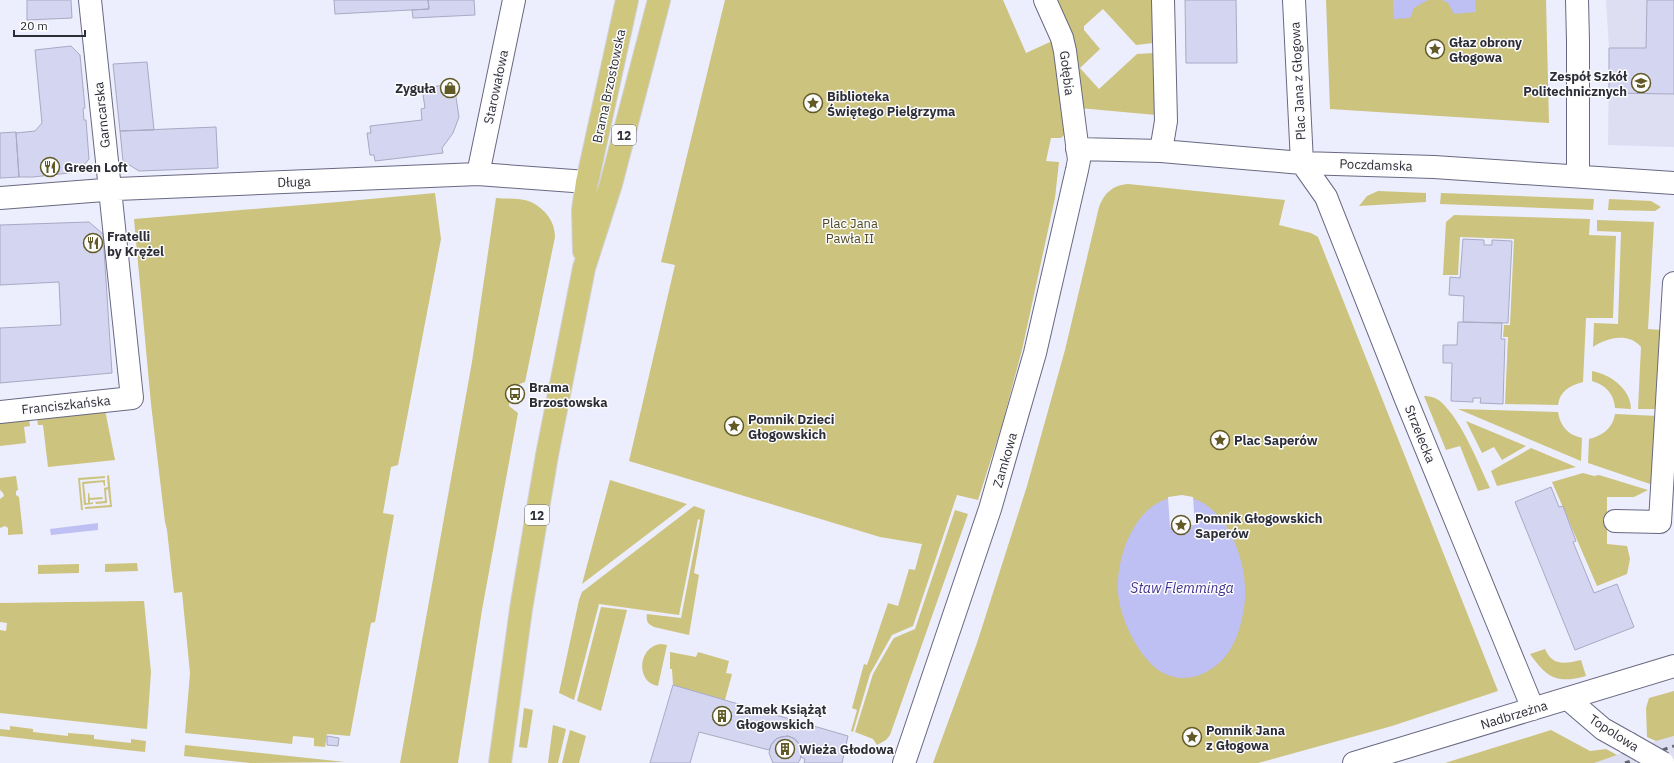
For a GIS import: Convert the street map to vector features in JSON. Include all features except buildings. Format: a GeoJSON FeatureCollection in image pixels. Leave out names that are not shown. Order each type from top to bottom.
{"type":"FeatureCollection","features":[{"type":"Feature","properties":{"kind":"main road","name":"Brama Brzostowska"},"geometry":{"type":"LineString","coordinates":[[584,268],[583,210],[587,182],[627,0]]}},
{"type":"Feature","properties":{"kind":"main road","name":"Brama Brzostowska"},"geometry":{"type":"LineString","coordinates":[[500,763],[521,609],[547,455],[584,268],[611,184],[659,0]]}},
{"type":"Feature","properties":{"kind":"street","name":"Garncarska"},"geometry":{"type":"LineString","coordinates":[[90,0],[132,398]]}},
{"type":"Feature","properties":{"kind":"street","name":"Starowałowa"},"geometry":{"type":"LineString","coordinates":[[478,174],[514,0]]}},
{"type":"Feature","properties":{"kind":"street","name":"Gołębia"},"geometry":{"type":"LineString","coordinates":[[1045,0],[1062,38],[1066,51],[1078,149]]}},
{"type":"Feature","properties":{"kind":"street"},"geometry":{"type":"LineString","coordinates":[[1161,151],[1166,121],[1163,0]]}},
{"type":"Feature","properties":{"kind":"street","name":"Plac Jana z Głogowa"},"geometry":{"type":"LineString","coordinates":[[1294,0],[1302,163]]}},
{"type":"Feature","properties":{"kind":"street"},"geometry":{"type":"LineString","coordinates":[[1576,0],[1578,48],[1578,176]]}},
{"type":"Feature","properties":{"kind":"street","name":"Poczdamska"},"geometry":{"type":"LineString","coordinates":[[1078,149],[1161,151],[1302,163],[1434,167],[1674,183]]}},
{"type":"Feature","properties":{"kind":"street","name":"Zamkowa"},"geometry":{"type":"LineString","coordinates":[[904,763],[990,509],[1022,400],[1035,353],[1078,170],[1078,149]]}},
{"type":"Feature","properties":{"kind":"street","name":"Strzelecka"},"geometry":{"type":"LineString","coordinates":[[1302,163],[1315,180],[1329,204],[1405,398],[1533,709]]}},
{"type":"Feature","properties":{"kind":"street","name":"Długa"},"geometry":{"type":"LineString","coordinates":[[0,198],[109,189],[478,174],[587,182]]}},
{"type":"Feature","properties":{"kind":"street"},"geometry":{"type":"LineString","coordinates":[[1615,521],[1660,522],[1674,282]]}},
{"type":"Feature","properties":{"kind":"street","name":"Franciszkańska"},"geometry":{"type":"LineString","coordinates":[[0,412],[132,398]]}},
{"type":"Feature","properties":{"kind":"street","name":"Nadbrzeżna"},"geometry":{"type":"LineString","coordinates":[[1354,763],[1674,666]]}},
{"type":"Feature","properties":{"kind":"street","name":"Topolowa"},"geometry":{"type":"LineString","coordinates":[[1568,699],[1598,725],[1663,763]]}},
{"type":"Feature","properties":{"kind":"shaded area","name":"Zespół Szkół Politechnicznych"},"geometry":{"type":"Polygon","coordinates":[[[1606,0],[1674,0],[1674,147],[1608,145],[1609,48],[1606,0]]]}},
{"type":"Feature","properties":{"kind":"shaded area"},"geometry":{"type":"Polygon","coordinates":[[[1674,736],[1674,763],[1594,763],[1656,741],[1674,736]]]}},
{"type":"Feature","properties":{"kind":"green space","name":"Plac Jana Pawła II"},"geometry":{"type":"Polygon","coordinates":[[[725,0],[1003,0],[1026,53],[1053,42],[1065,134],[1061,138],[1051,138],[1046,161],[1059,162],[1055,198],[1022,350],[1002,425],[978,500],[957,495],[913,626],[892,635],[870,674],[853,732],[851,731],[857,710],[852,708],[864,664],[867,665],[888,603],[898,606],[909,569],[915,570],[922,544],[880,537],[629,461],[675,265],[661,262],[725,0]]]}},
{"type":"Feature","properties":{"kind":"green space"},"geometry":{"type":"Polygon","coordinates":[[[1054,0],[1152,0],[1153,43],[1136,45],[1103,9],[1084,26],[1084,30],[1100,49],[1080,68],[1099,89],[1137,54],[1154,53],[1156,115],[1079,108],[1054,0]]]}},
{"type":"Feature","properties":{"kind":"green space"},"geometry":{"type":"Polygon","coordinates":[[[1326,0],[1546,0],[1549,123],[1330,109],[1326,0]]]}},
{"type":"Feature","properties":{"kind":"green space","name":"Plac Saperów"},"geometry":{"type":"Polygon","coordinates":[[[1128,184],[1285,200],[1279,225],[1311,233],[1318,237],[1498,691],[1392,726],[1258,763],[933,763],[977,643],[1027,486],[1065,350],[1099,207],[1106,194],[1118,186],[1128,184]]]}},
{"type":"Feature","properties":{"kind":"green space"},"geometry":{"type":"Polygon","coordinates":[[[1378,191],[1426,193],[1426,202],[1359,206],[1367,196],[1378,191]]]}},
{"type":"Feature","properties":{"kind":"green space"},"geometry":{"type":"Polygon","coordinates":[[[435,193],[441,239],[398,465],[391,467],[383,513],[394,515],[375,622],[371,623],[350,736],[327,734],[325,747],[314,746],[314,738],[293,736],[292,744],[185,733],[190,673],[182,592],[174,593],[151,404],[134,219],[435,193]]]}},
{"type":"Feature","properties":{"kind":"green space"},"geometry":{"type":"Polygon","coordinates":[[[1441,193],[1594,199],[1593,210],[1440,204],[1441,193]]]}},
{"type":"Feature","properties":{"kind":"green space"},"geometry":{"type":"Polygon","coordinates":[[[496,198],[523,200],[531,202],[541,208],[551,221],[555,231],[555,237],[525,382],[511,387],[509,406],[518,413],[482,610],[458,763],[400,763],[472,362],[496,198]]]}},
{"type":"Feature","properties":{"kind":"green space"},"geometry":{"type":"Polygon","coordinates":[[[1609,199],[1651,201],[1661,207],[1655,211],[1608,210],[1609,199]]]}},
{"type":"Feature","properties":{"kind":"green space"},"geometry":{"type":"Polygon","coordinates":[[[1454,215],[1590,219],[1589,235],[1616,236],[1613,318],[1586,318],[1583,382],[1573,385],[1566,390],[1561,396],[1558,405],[1505,404],[1508,337],[1503,337],[1504,325],[1510,325],[1514,239],[1460,237],[1458,275],[1443,275],[1446,222],[1454,215]]]}},
{"type":"Feature","properties":{"kind":"green space"},"geometry":{"type":"Polygon","coordinates":[[[1597,220],[1654,222],[1648,329],[1661,330],[1658,409],[1638,409],[1641,347],[1636,342],[1630,339],[1617,338],[1605,341],[1593,347],[1594,323],[1618,324],[1621,232],[1597,231],[1597,220]]]}},
{"type":"Feature","properties":{"kind":"green space"},"geometry":{"type":"Polygon","coordinates":[[[1592,371],[1606,375],[1618,384],[1627,395],[1631,409],[1615,408],[1613,398],[1608,390],[1592,381],[1592,371]]]}},
{"type":"Feature","properties":{"kind":"green space"},"geometry":{"type":"Polygon","coordinates":[[[1424,396],[1429,396],[1439,401],[1449,410],[1463,431],[1490,488],[1478,491],[1460,446],[1446,450],[1424,396]]]}},
{"type":"Feature","properties":{"kind":"green space"},"geometry":{"type":"Polygon","coordinates":[[[1458,409],[1558,412],[1563,426],[1573,435],[1582,438],[1581,461],[1458,409]]]}},
{"type":"Feature","properties":{"kind":"green space"},"geometry":{"type":"Polygon","coordinates":[[[105,410],[115,460],[48,467],[43,425],[38,425],[37,418],[105,410]]]}},
{"type":"Feature","properties":{"kind":"green space"},"geometry":{"type":"Polygon","coordinates":[[[1615,414],[1658,416],[1653,485],[1588,463],[1589,439],[1606,431],[1612,423],[1615,414]]]}},
{"type":"Feature","properties":{"kind":"green space"},"geometry":{"type":"Polygon","coordinates":[[[29,419],[30,426],[24,427],[26,443],[0,446],[0,422],[29,419]]]}},
{"type":"Feature","properties":{"kind":"green space"},"geometry":{"type":"Polygon","coordinates":[[[1466,421],[1526,446],[1502,460],[1494,447],[1482,453],[1466,421]]]}},
{"type":"Feature","properties":{"kind":"green space"},"geometry":{"type":"Polygon","coordinates":[[[1531,448],[1576,467],[1497,486],[1491,471],[1531,448]]]}},
{"type":"Feature","properties":{"kind":"green space"},"geometry":{"type":"Polygon","coordinates":[[[1583,473],[1594,476],[1599,475],[1648,490],[1634,497],[1607,497],[1607,544],[1627,546],[1630,559],[1627,574],[1597,586],[1552,482],[1583,473]]]}},
{"type":"Feature","properties":{"kind":"green space"},"geometry":{"type":"Polygon","coordinates":[[[109,475],[112,507],[85,509],[85,507],[110,505],[108,489],[106,490],[107,503],[96,504],[95,502],[105,501],[104,488],[108,487],[107,476],[109,475]]]}},
{"type":"Feature","properties":{"kind":"green space"},"geometry":{"type":"Polygon","coordinates":[[[16,476],[18,490],[16,491],[16,495],[19,497],[23,534],[8,535],[8,528],[5,526],[0,528],[0,499],[4,496],[0,490],[0,478],[16,476]]]}},
{"type":"Feature","properties":{"kind":"green space"},"geometry":{"type":"Polygon","coordinates":[[[105,476],[105,478],[80,480],[83,510],[81,510],[78,478],[105,476]]]}},
{"type":"Feature","properties":{"kind":"green space"},"geometry":{"type":"Polygon","coordinates":[[[105,480],[105,486],[103,482],[84,484],[86,503],[88,503],[88,493],[90,498],[102,497],[103,499],[90,500],[90,503],[93,502],[93,504],[84,505],[82,482],[105,480]]]}},
{"type":"Feature","properties":{"kind":"green space"},"geometry":{"type":"Polygon","coordinates":[[[610,480],[687,504],[582,584],[610,480]]]}},
{"type":"Feature","properties":{"kind":"green space"},"geometry":{"type":"Polygon","coordinates":[[[694,506],[705,510],[694,573],[699,575],[689,635],[652,626],[648,623],[647,614],[681,618],[700,520],[698,519],[679,615],[599,604],[574,700],[559,693],[582,592],[694,506]]]}},
{"type":"Feature","properties":{"kind":"green space"},"geometry":{"type":"Polygon","coordinates":[[[955,510],[968,514],[890,735],[886,740],[877,745],[873,739],[855,732],[873,674],[894,638],[915,629],[955,510]]]}},
{"type":"Feature","properties":{"kind":"green space"},"geometry":{"type":"Polygon","coordinates":[[[137,563],[138,571],[105,572],[105,564],[137,563]]]}},
{"type":"Feature","properties":{"kind":"green space"},"geometry":{"type":"Polygon","coordinates":[[[79,564],[79,573],[38,574],[38,565],[79,564]]]}},
{"type":"Feature","properties":{"kind":"green space"},"geometry":{"type":"Polygon","coordinates":[[[144,601],[151,672],[147,729],[0,713],[0,630],[6,631],[7,623],[0,622],[0,603],[144,601]]]}},
{"type":"Feature","properties":{"kind":"green space"},"geometry":{"type":"Polygon","coordinates":[[[601,607],[627,610],[601,711],[577,701],[601,607]]]}},
{"type":"Feature","properties":{"kind":"green space"},"geometry":{"type":"Polygon","coordinates":[[[661,644],[667,645],[658,686],[651,683],[646,678],[642,664],[648,651],[653,646],[661,644]]]}},
{"type":"Feature","properties":{"kind":"green space"},"geometry":{"type":"Polygon","coordinates":[[[1545,649],[1548,655],[1555,661],[1564,663],[1581,660],[1586,676],[1560,679],[1548,674],[1530,654],[1545,649]]]}},
{"type":"Feature","properties":{"kind":"green space"},"geometry":{"type":"Polygon","coordinates":[[[670,652],[696,657],[698,652],[729,661],[726,673],[732,674],[725,700],[673,685],[672,669],[670,669],[670,652]]]}},
{"type":"Feature","properties":{"kind":"green space"},"geometry":{"type":"Polygon","coordinates":[[[1674,691],[1674,736],[1656,741],[1647,737],[1646,708],[1649,698],[1674,691]]]}},
{"type":"Feature","properties":{"kind":"green space"},"geometry":{"type":"Polygon","coordinates":[[[524,708],[533,710],[527,748],[519,747],[524,708]]]}},
{"type":"Feature","properties":{"kind":"green space"},"geometry":{"type":"Polygon","coordinates":[[[553,725],[566,729],[558,763],[548,763],[553,725]]]}},
{"type":"Feature","properties":{"kind":"green space"},"geometry":{"type":"Polygon","coordinates":[[[10,726],[33,729],[33,732],[68,736],[68,733],[94,735],[94,739],[131,743],[131,739],[146,741],[145,752],[0,736],[0,729],[10,730],[10,726]]]}},
{"type":"Feature","properties":{"kind":"green space"},"geometry":{"type":"Polygon","coordinates":[[[570,730],[586,736],[579,763],[562,763],[570,730]]]}},
{"type":"Feature","properties":{"kind":"green space"},"geometry":{"type":"Polygon","coordinates":[[[1551,730],[1590,751],[1606,749],[1617,755],[1594,763],[1445,763],[1551,730]]]}},
{"type":"Feature","properties":{"kind":"green space"},"geometry":{"type":"Polygon","coordinates":[[[185,745],[345,762],[250,763],[184,756],[185,745]]]}},
{"type":"Feature","properties":{"kind":"water"},"geometry":{"type":"Polygon","coordinates":[[[1393,0],[1428,0],[1414,8],[1410,18],[1394,19],[1393,0]]]}},
{"type":"Feature","properties":{"kind":"water"},"geometry":{"type":"Polygon","coordinates":[[[1442,0],[1475,0],[1476,12],[1454,14],[1448,3],[1442,0]]]}},
{"type":"Feature","properties":{"kind":"water","name":"Staw Flemminga"},"geometry":{"type":"Polygon","coordinates":[[[1173,497],[1197,500],[1210,507],[1220,518],[1229,531],[1236,546],[1241,562],[1245,593],[1241,624],[1230,650],[1217,665],[1201,675],[1182,678],[1172,677],[1154,667],[1138,648],[1126,625],[1119,601],[1118,591],[1118,578],[1121,559],[1127,541],[1135,526],[1145,513],[1157,503],[1173,497]]]}},
{"type":"Feature","properties":{"kind":"water"},"geometry":{"type":"Polygon","coordinates":[[[98,523],[98,530],[51,535],[50,529],[98,523]]]}},
{"type":"Feature","properties":{"kind":"pier"},"geometry":{"type":"Polygon","coordinates":[[[1182,495],[1193,497],[1195,525],[1170,527],[1168,497],[1182,495]]]}},
{"type":"Feature","properties":{"kind":"railway"},"geometry":{"type":"LineString","coordinates":[[1625,763],[1674,746]]}},
{"type":"Feature","properties":{"kind":"place","name":"Głaz obrony Głogowa"},"geometry":{"type":"Point","coordinates":[1435,49]}},
{"type":"Feature","properties":{"kind":"place","name":"Zespół Szkół Politechnicznych"},"geometry":{"type":"Point","coordinates":[1641,83]}},
{"type":"Feature","properties":{"kind":"place","name":"Zyguła"},"geometry":{"type":"Point","coordinates":[450,88]}},
{"type":"Feature","properties":{"kind":"place","name":"Biblioteka Świętego Pielgrzyma"},"geometry":{"type":"Point","coordinates":[813,103]}},
{"type":"Feature","properties":{"kind":"place","name":"Green Loft"},"geometry":{"type":"Point","coordinates":[50,167]}},
{"type":"Feature","properties":{"kind":"place","name":"Fratelli by Krężel"},"geometry":{"type":"Point","coordinates":[93,243]}},
{"type":"Feature","properties":{"kind":"place","name":"Brama Brzostowska"},"geometry":{"type":"Point","coordinates":[515,394]}},
{"type":"Feature","properties":{"kind":"place","name":"Pomnik Dzieci Głogowskich"},"geometry":{"type":"Point","coordinates":[734,426]}},
{"type":"Feature","properties":{"kind":"place","name":"Plac Saperów"},"geometry":{"type":"Point","coordinates":[1220,440]}},
{"type":"Feature","properties":{"kind":"place","name":"Pomnik Głogowskich Saperów"},"geometry":{"type":"Point","coordinates":[1181,525]}},
{"type":"Feature","properties":{"kind":"place","name":"Zamek Książąt Głogowskich"},"geometry":{"type":"Point","coordinates":[722,716]}},
{"type":"Feature","properties":{"kind":"place","name":"Pomnik Jana z Głogowa"},"geometry":{"type":"Point","coordinates":[1192,737]}},
{"type":"Feature","properties":{"kind":"place","name":"Wieża Głodowa"},"geometry":{"type":"Point","coordinates":[785,749]}}]}
